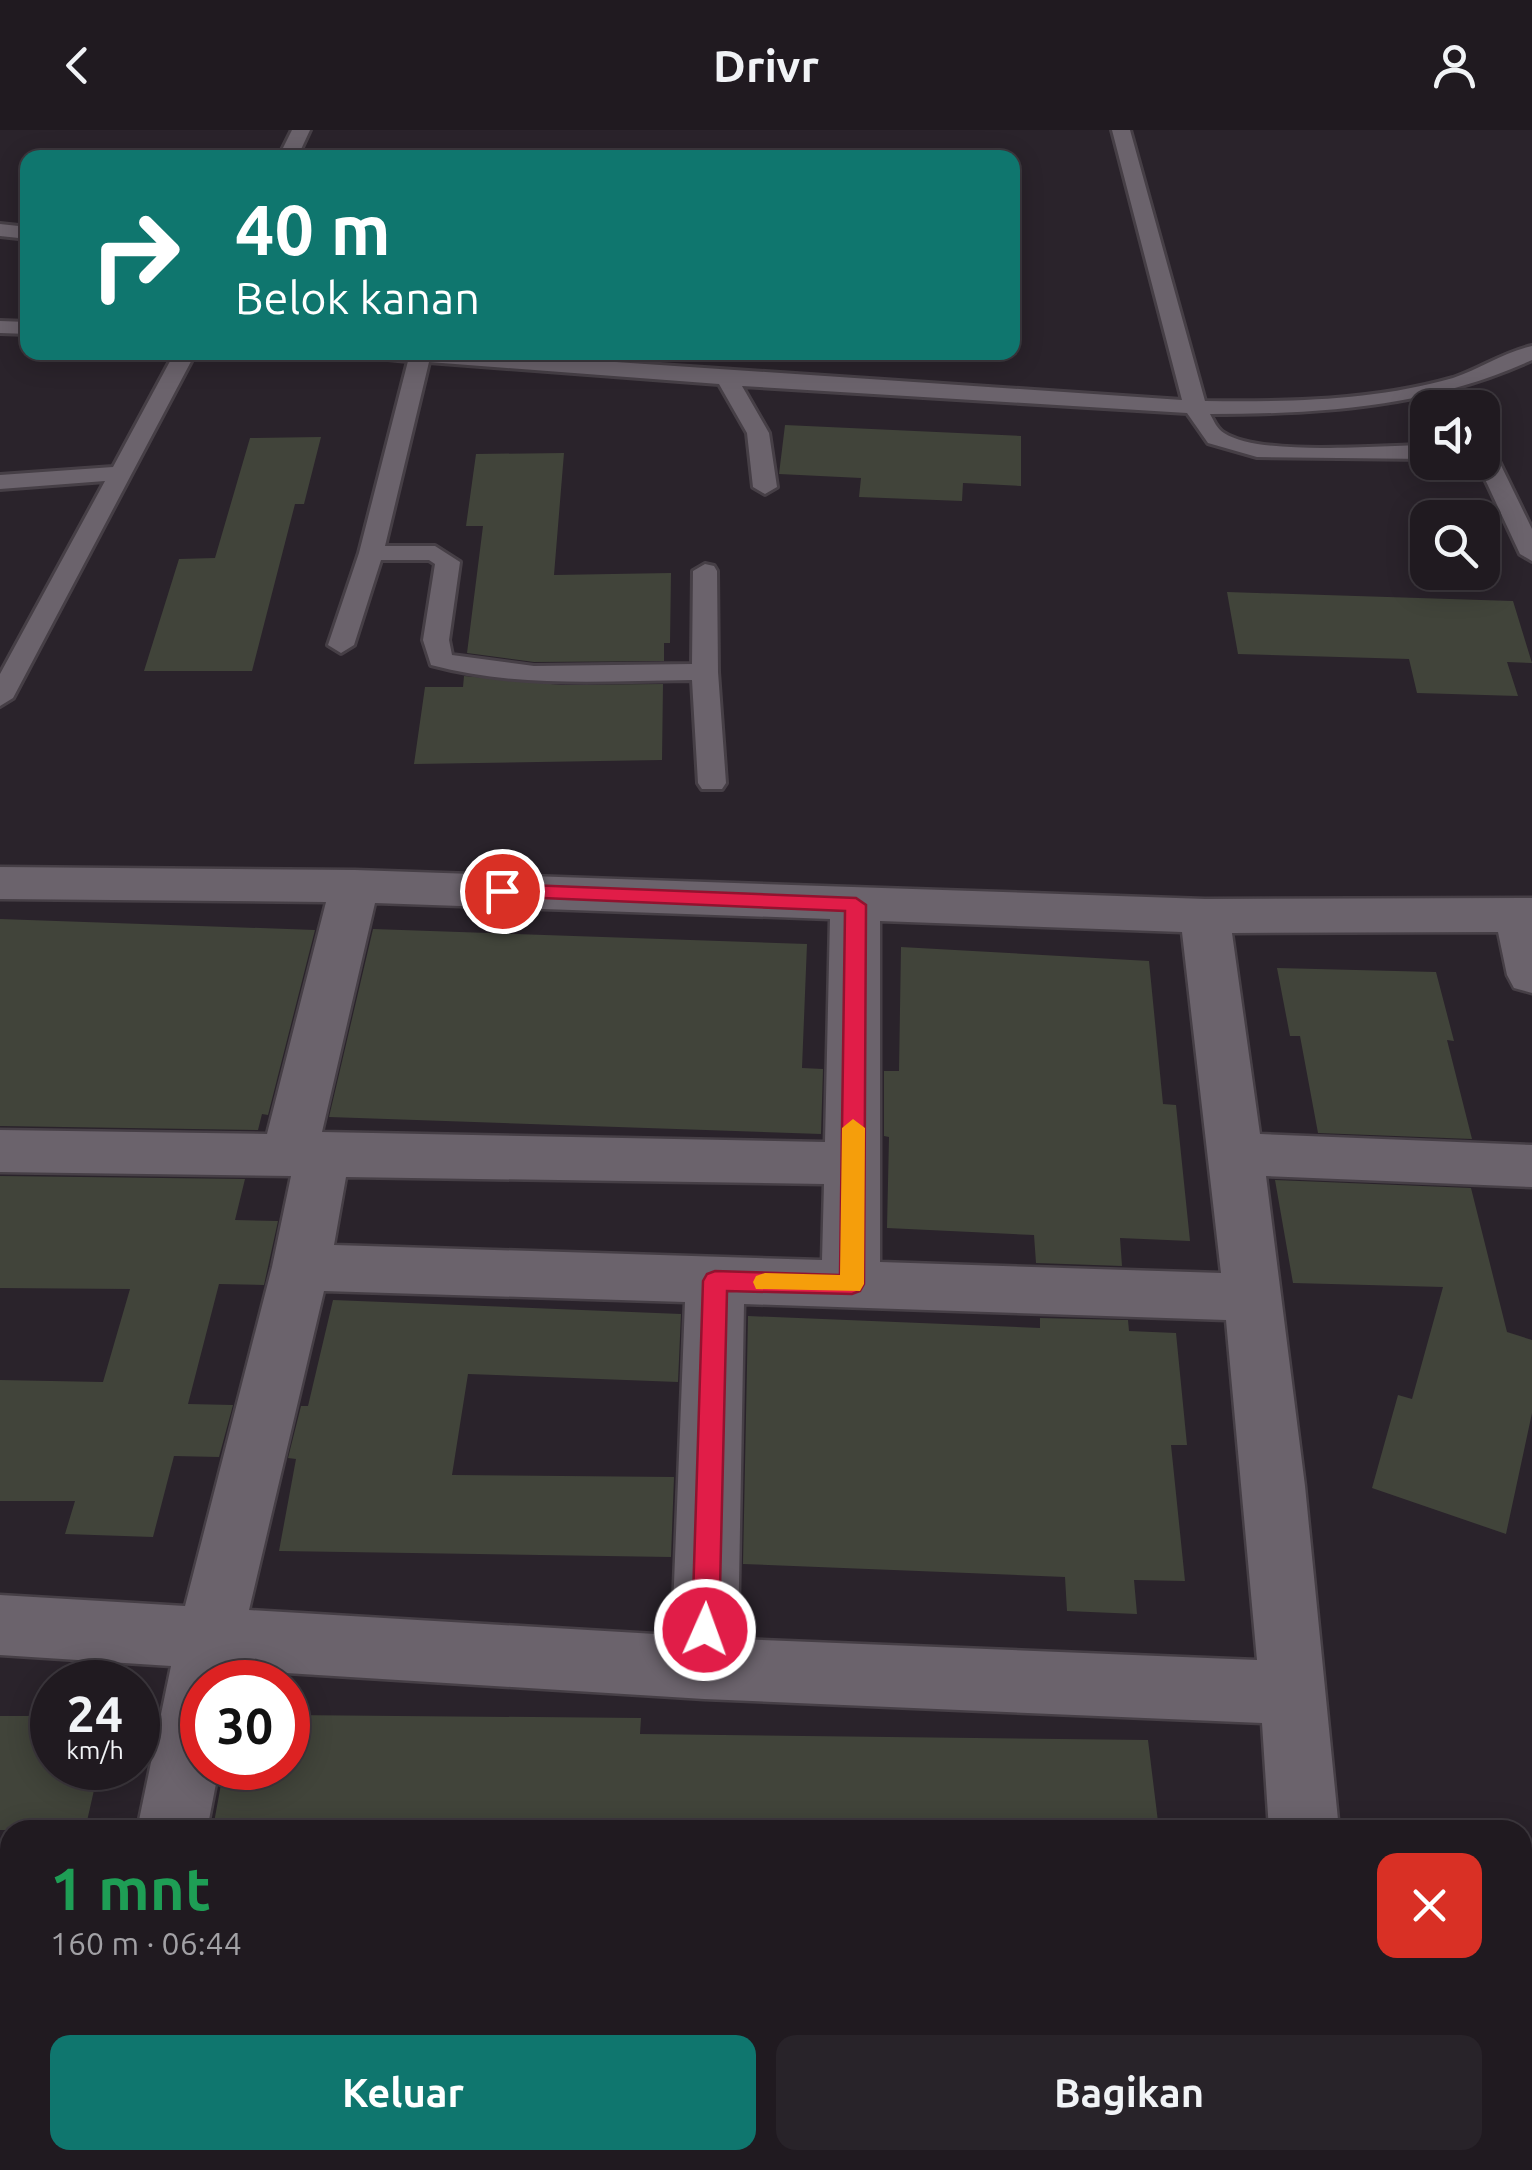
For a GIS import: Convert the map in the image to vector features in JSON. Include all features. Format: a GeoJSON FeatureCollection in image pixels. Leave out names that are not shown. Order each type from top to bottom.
{"type":"FeatureCollection","features":[{"type":"Feature","properties":{"kind":"street"},"geometry":{"type":"LineString","coordinates":[[0,882],[354,886],[1206,916],[1525,915],[1532,974]]}},
{"type":"Feature","properties":{"kind":"street"},"geometry":{"type":"LineString","coordinates":[[174,1820],[210,1636],[301,1268],[306,1153],[354,886]]}},
{"type":"Feature","properties":{"kind":"street"},"geometry":{"type":"LineString","coordinates":[[852,1284],[856,905]]}},
{"type":"Feature","properties":{"kind":"street"},"geometry":{"type":"LineString","coordinates":[[1206,916],[1254,1297],[1303,1820]]}},
{"type":"Feature","properties":{"kind":"street"},"geometry":{"type":"LineString","coordinates":[[0,1151],[853,1163]]}},
{"type":"Feature","properties":{"kind":"street"},"geometry":{"type":"LineString","coordinates":[[1236,1154],[1532,1166]]}},
{"type":"Feature","properties":{"kind":"street"},"geometry":{"type":"LineString","coordinates":[[301,1268],[1254,1297]]}},
{"type":"Feature","properties":{"kind":"street"},"geometry":{"type":"LineString","coordinates":[[704,1668],[715,1281]]}},
{"type":"Feature","properties":{"kind":"street"},"geometry":{"type":"LineString","coordinates":[[0,1625],[704,1668],[1294,1692]]}},
{"type":"Feature","properties":{"kind":"lane"},"geometry":{"type":"LineString","coordinates":[[1121,130],[1195,406],[1206,429],[1219,441],[1264,451],[1410,452]]}},
{"type":"Feature","properties":{"kind":"lane"},"geometry":{"type":"LineString","coordinates":[[469,360],[728,381],[1195,406],[1367,400],[1454,384],[1532,352]]}},
{"type":"Feature","properties":{"kind":"lane"},"geometry":{"type":"LineString","coordinates":[[0,698],[182,360]]}},
{"type":"Feature","properties":{"kind":"lane"},"geometry":{"type":"LineString","coordinates":[[341,645],[371,552],[419,360]]}},
{"type":"Feature","properties":{"kind":"lane"},"geometry":{"type":"LineString","coordinates":[[775,382],[776,360]]}},
{"type":"Feature","properties":{"kind":"lane"},"geometry":{"type":"LineString","coordinates":[[728,381],[758,433],[766,487]]}},
{"type":"Feature","properties":{"kind":"lane"},"geometry":{"type":"LineString","coordinates":[[1454,384],[1456,390]]}},
{"type":"Feature","properties":{"kind":"lane"},"geometry":{"type":"LineString","coordinates":[[0,482],[121,473]]}},
{"type":"Feature","properties":{"kind":"lane"},"geometry":{"type":"LineString","coordinates":[[1497,480],[1532,554]]}},
{"type":"Feature","properties":{"kind":"lane"},"geometry":{"type":"LineString","coordinates":[[371,552],[436,553],[448,562],[436,640],[440,660],[463,668],[504,672],[705,672]]}},
{"type":"Feature","properties":{"kind":"lane"},"geometry":{"type":"LineString","coordinates":[[705,571],[705,672],[712,784]]}},
{"type":"Feature","properties":{"kind":"building"},"geometry":{"type":"Polygon","coordinates":[[[785,425],[1021,436],[1021,486],[963,483],[962,501],[859,497],[861,478],[779,474],[785,425]]]}},
{"type":"Feature","properties":{"kind":"building"},"geometry":{"type":"Polygon","coordinates":[[[321,437],[304,504],[295,504],[252,671],[144,671],[179,559],[215,558],[250,438],[321,437]]]}},
{"type":"Feature","properties":{"kind":"building"},"geometry":{"type":"Polygon","coordinates":[[[564,453],[554,575],[671,573],[670,643],[664,643],[664,661],[534,662],[467,653],[483,526],[466,526],[476,454],[564,453]]]}},
{"type":"Feature","properties":{"kind":"building"},"geometry":{"type":"Polygon","coordinates":[[[1227,592],[1513,601],[1532,663],[1507,662],[1518,696],[1417,693],[1409,659],[1238,654],[1227,592]]]}},
{"type":"Feature","properties":{"kind":"building"},"geometry":{"type":"Polygon","coordinates":[[[464,676],[561,685],[663,684],[662,760],[414,764],[425,687],[463,687],[464,676]]]}},
{"type":"Feature","properties":{"kind":"building"},"geometry":{"type":"Polygon","coordinates":[[[0,919],[315,930],[268,1115],[262,1114],[258,1130],[0,1126],[0,919]]]}},
{"type":"Feature","properties":{"kind":"building"},"geometry":{"type":"Polygon","coordinates":[[[373,929],[807,944],[802,1068],[823,1069],[821,1134],[329,1117],[373,929]]]}},
{"type":"Feature","properties":{"kind":"building"},"geometry":{"type":"Polygon","coordinates":[[[901,947],[1149,961],[1163,1104],[1176,1105],[1190,1241],[1120,1238],[1122,1266],[1036,1263],[1034,1235],[887,1228],[889,1137],[884,1136],[884,1071],[899,1071],[901,947]]]}},
{"type":"Feature","properties":{"kind":"building"},"geometry":{"type":"Polygon","coordinates":[[[1277,968],[1436,972],[1454,1041],[1447,1040],[1472,1139],[1318,1133],[1300,1036],[1290,1036],[1277,968]]]}},
{"type":"Feature","properties":{"kind":"building"},"geometry":{"type":"Polygon","coordinates":[[[0,1176],[245,1179],[235,1220],[278,1221],[264,1285],[219,1284],[188,1404],[233,1405],[219,1457],[174,1456],[153,1537],[65,1534],[75,1501],[0,1501],[0,1380],[103,1382],[130,1289],[0,1288],[0,1176]]]}},
{"type":"Feature","properties":{"kind":"building"},"geometry":{"type":"Polygon","coordinates":[[[1275,1180],[1471,1188],[1507,1332],[1532,1340],[1532,1413],[1506,1534],[1372,1488],[1398,1395],[1412,1399],[1443,1287],[1293,1283],[1275,1180]]]}},
{"type":"Feature","properties":{"kind":"building"},"geometry":{"type":"Polygon","coordinates":[[[333,1300],[681,1314],[678,1382],[468,1374],[452,1475],[674,1477],[671,1557],[279,1551],[296,1459],[288,1458],[301,1406],[308,1406],[333,1300]]]}},
{"type":"Feature","properties":{"kind":"building"},"geometry":{"type":"Polygon","coordinates":[[[748,1316],[1040,1328],[1040,1318],[1128,1320],[1129,1331],[1176,1333],[1187,1445],[1171,1445],[1185,1581],[1134,1580],[1137,1614],[1067,1611],[1065,1577],[743,1564],[748,1316]]]}},
{"type":"Feature","properties":{"kind":"building"},"geometry":{"type":"Polygon","coordinates":[[[310,1715],[641,1718],[640,1734],[1148,1740],[1158,1820],[214,1820],[220,1790],[310,1790],[310,1715]]]}},
{"type":"Feature","properties":{"kind":"building"},"geometry":{"type":"Polygon","coordinates":[[[0,1716],[30,1716],[30,1790],[94,1790],[87,1820],[0,1820],[0,1716]]]}},
{"type":"Feature","properties":{"kind":"slow traffic"},"geometry":{"type":"LineString","coordinates":[[765,1282],[852,1284],[853,1128]]}},
{"type":"Feature","properties":{"kind":"route"},"geometry":{"type":"LineString","coordinates":[[502,891],[856,905],[852,1284],[715,1281],[705,1630]]}}]}
